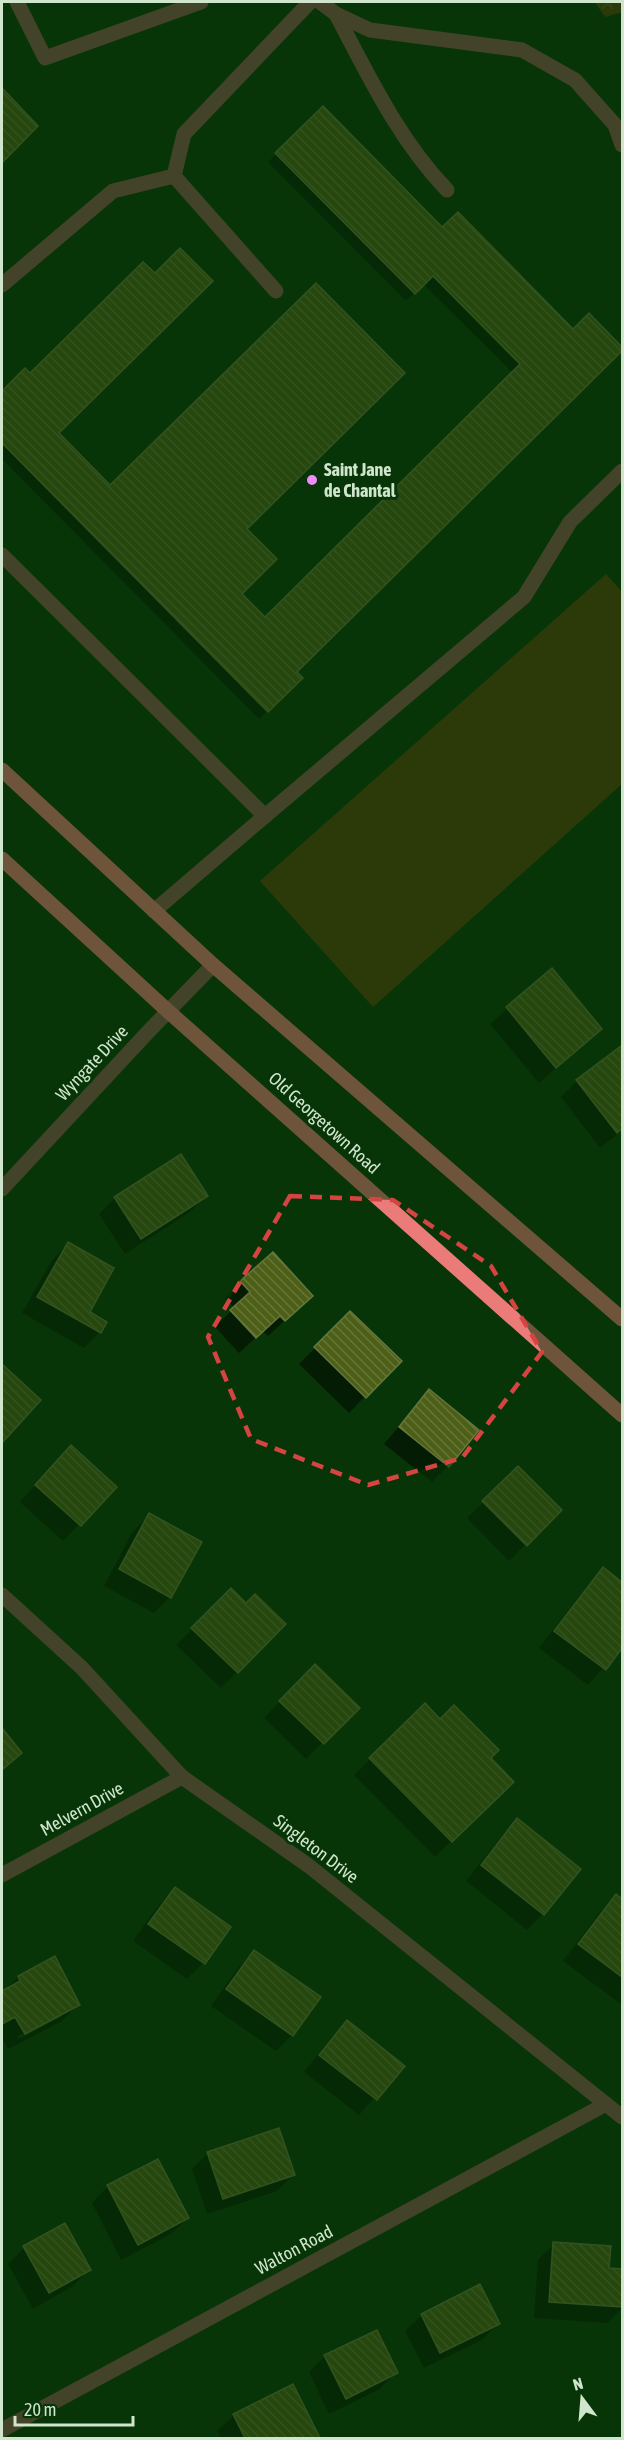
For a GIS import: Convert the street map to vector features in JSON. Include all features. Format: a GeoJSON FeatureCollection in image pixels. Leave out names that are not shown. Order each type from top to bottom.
{"type":"FeatureCollection","features":[{"type":"Feature","properties":{"kind":"main road"},"geometry":{"type":"LineString","coordinates":[[2,770],[213,965],[622,1319]]}},
{"type":"Feature","properties":{"kind":"main road","name":"Old Georgetown Road"},"geometry":{"type":"LineString","coordinates":[[2,859],[169,1012],[622,1415]]}},
{"type":"Feature","properties":{"kind":"street"},"geometry":{"type":"LineString","coordinates":[[16,2],[45,58],[201,2]]}},
{"type":"Feature","properties":{"kind":"street"},"geometry":{"type":"LineString","coordinates":[[174,176],[184,134],[310,2]]}},
{"type":"Feature","properties":{"kind":"street"},"geometry":{"type":"LineString","coordinates":[[320,2],[336,14],[370,30],[522,50],[575,80],[615,125],[622,145]]}},
{"type":"Feature","properties":{"kind":"street"},"geometry":{"type":"LineString","coordinates":[[336,14],[379,96],[428,171],[447,190]]}},
{"type":"Feature","properties":{"kind":"street"},"geometry":{"type":"LineString","coordinates":[[2,285],[113,191],[174,176]]}},
{"type":"Feature","properties":{"kind":"street"},"geometry":{"type":"LineString","coordinates":[[174,176],[276,291]]}},
{"type":"Feature","properties":{"kind":"street"},"geometry":{"type":"LineString","coordinates":[[154,911],[524,597],[570,522],[622,471]]}},
{"type":"Feature","properties":{"kind":"street"},"geometry":{"type":"LineString","coordinates":[[2,555],[265,816]]}},
{"type":"Feature","properties":{"kind":"street","name":"Wyngate Drive"},"geometry":{"type":"LineString","coordinates":[[2,1189],[213,965]]}},
{"type":"Feature","properties":{"kind":"street","name":"Singleton Drive"},"geometry":{"type":"LineString","coordinates":[[2,1595],[82,1668],[182,1777],[309,1866],[622,2117]]}},
{"type":"Feature","properties":{"kind":"street","name":"Melvern Drive"},"geometry":{"type":"LineString","coordinates":[[2,1875],[182,1777]]}},
{"type":"Feature","properties":{"kind":"street","name":"Walton Road"},"geometry":{"type":"LineString","coordinates":[[2,2430],[606,2104]]}},
{"type":"Feature","properties":{"kind":"highlighted area"},"geometry":{"type":"Polygon","coordinates":[[[290,1196],[393,1200],[491,1266],[542,1352],[462,1458],[368,1485],[251,1439],[208,1337],[290,1196]]]}},
{"type":"Feature","properties":{"kind":"green space"},"geometry":{"type":"Polygon","coordinates":[[[595,2],[622,2],[622,12],[605,17],[595,2]]]}},
{"type":"Feature","properties":{"kind":"green space"},"geometry":{"type":"Polygon","coordinates":[[[606,574],[622,592],[622,784],[373,1007],[260,881],[606,574]]]}},
{"type":"Feature","properties":{"kind":"building"},"geometry":{"type":"Polygon","coordinates":[[[2,88],[38,126],[2,163],[2,88]]]}},
{"type":"Feature","properties":{"kind":"building"},"geometry":{"type":"Polygon","coordinates":[[[323,106],[442,227],[458,212],[573,329],[589,313],[622,347],[622,351],[297,672],[303,678],[268,712],[2,443],[2,391],[25,368],[30,373],[143,262],[155,273],[180,248],[213,281],[59,433],[110,485],[316,283],[405,373],[247,529],[277,559],[242,594],[265,617],[520,364],[433,276],[415,294],[275,153],[323,106]]]}},
{"type":"Feature","properties":{"kind":"building"},"geometry":{"type":"Polygon","coordinates":[[[552,968],[602,1029],[556,1068],[506,1007],[552,968]]]}},
{"type":"Feature","properties":{"kind":"building"},"geometry":{"type":"Polygon","coordinates":[[[621,1046],[622,1129],[617,1133],[576,1080],[621,1046]]]}},
{"type":"Feature","properties":{"kind":"building"},"geometry":{"type":"Polygon","coordinates":[[[181,1154],[208,1196],[141,1239],[114,1197],[181,1154]]]}},
{"type":"Feature","properties":{"kind":"building"},"geometry":{"type":"Polygon","coordinates":[[[68,1242],[114,1268],[90,1312],[107,1322],[101,1333],[37,1297],[68,1242]]]}},
{"type":"Feature","properties":{"kind":"building"},"geometry":{"type":"Polygon","coordinates":[[[273,1252],[313,1296],[285,1321],[280,1316],[256,1338],[230,1310],[250,1292],[240,1281],[273,1252]]]}},
{"type":"Feature","properties":{"kind":"building"},"geometry":{"type":"Polygon","coordinates":[[[350,1311],[402,1361],[366,1398],[314,1347],[350,1311]]]}},
{"type":"Feature","properties":{"kind":"building"},"geometry":{"type":"Polygon","coordinates":[[[2,1364],[41,1400],[2,1443],[2,1364]]]}},
{"type":"Feature","properties":{"kind":"building"},"geometry":{"type":"Polygon","coordinates":[[[429,1389],[479,1430],[449,1467],[399,1427],[429,1389]]]}},
{"type":"Feature","properties":{"kind":"building"},"geometry":{"type":"Polygon","coordinates":[[[71,1445],[117,1487],[81,1526],[35,1485],[71,1445]]]}},
{"type":"Feature","properties":{"kind":"building"},"geometry":{"type":"Polygon","coordinates":[[[518,1466],[562,1510],[527,1546],[482,1501],[518,1466]]]}},
{"type":"Feature","properties":{"kind":"building"},"geometry":{"type":"Polygon","coordinates":[[[149,1513],[202,1542],[171,1598],[119,1569],[149,1513]]]}},
{"type":"Feature","properties":{"kind":"building"},"geometry":{"type":"Polygon","coordinates":[[[603,1567],[622,1582],[622,1648],[606,1670],[554,1631],[603,1567]]]}},
{"type":"Feature","properties":{"kind":"building"},"geometry":{"type":"Polygon","coordinates":[[[231,1588],[246,1603],[255,1594],[286,1624],[238,1673],[191,1628],[231,1588]]]}},
{"type":"Feature","properties":{"kind":"building"},"geometry":{"type":"Polygon","coordinates":[[[315,1664],[360,1708],[324,1744],[279,1701],[315,1664]]]}},
{"type":"Feature","properties":{"kind":"building"},"geometry":{"type":"Polygon","coordinates":[[[425,1703],[440,1719],[454,1705],[499,1750],[491,1758],[514,1782],[452,1842],[369,1758],[425,1703]]]}},
{"type":"Feature","properties":{"kind":"building"},"geometry":{"type":"Polygon","coordinates":[[[2,1728],[22,1753],[2,1770],[2,1728]]]}},
{"type":"Feature","properties":{"kind":"building"},"geometry":{"type":"Polygon","coordinates":[[[517,1818],[581,1869],[544,1915],[481,1865],[517,1818]]]}},
{"type":"Feature","properties":{"kind":"building"},"geometry":{"type":"Polygon","coordinates":[[[175,1887],[231,1927],[205,1964],[148,1924],[175,1887]]]}},
{"type":"Feature","properties":{"kind":"building"},"geometry":{"type":"Polygon","coordinates":[[[616,1894],[622,1899],[622,1977],[578,1944],[616,1894]]]}},
{"type":"Feature","properties":{"kind":"building"},"geometry":{"type":"Polygon","coordinates":[[[254,1950],[321,1997],[293,2036],[226,1989],[254,1950]]]}},
{"type":"Feature","properties":{"kind":"building"},"geometry":{"type":"Polygon","coordinates":[[[55,1956],[80,2005],[25,2034],[15,2017],[2,2024],[2,1991],[20,1981],[18,1976],[55,1956]]]}},
{"type":"Feature","properties":{"kind":"building"},"geometry":{"type":"Polygon","coordinates":[[[347,2020],[405,2066],[377,2100],[319,2055],[347,2020]]]}},
{"type":"Feature","properties":{"kind":"building"},"geometry":{"type":"Polygon","coordinates":[[[279,2128],[295,2175],[223,2199],[207,2152],[279,2128]]]}},
{"type":"Feature","properties":{"kind":"building"},"geometry":{"type":"Polygon","coordinates":[[[158,2159],[189,2218],[138,2245],[107,2185],[158,2159]]]}},
{"type":"Feature","properties":{"kind":"building"},"geometry":{"type":"Polygon","coordinates":[[[65,2223],[91,2270],[49,2293],[23,2246],[65,2223]]]}},
{"type":"Feature","properties":{"kind":"building"},"geometry":{"type":"Polygon","coordinates":[[[553,2242],[611,2246],[609,2268],[622,2269],[622,2307],[549,2302],[553,2242]]]}},
{"type":"Feature","properties":{"kind":"building"},"geometry":{"type":"Polygon","coordinates":[[[480,2284],[500,2324],[440,2353],[421,2314],[480,2284]]]}},
{"type":"Feature","properties":{"kind":"building"},"geometry":{"type":"Polygon","coordinates":[[[377,2330],[398,2373],[346,2399],[324,2355],[377,2330]]]}},
{"type":"Feature","properties":{"kind":"building"},"geometry":{"type":"Polygon","coordinates":[[[293,2384],[320,2438],[245,2438],[233,2414],[293,2384]]]}},
{"type":"Feature","properties":{"kind":"place","name":"Saint Jane de Chantal"},"geometry":{"type":"Point","coordinates":[312,480]}}]}
